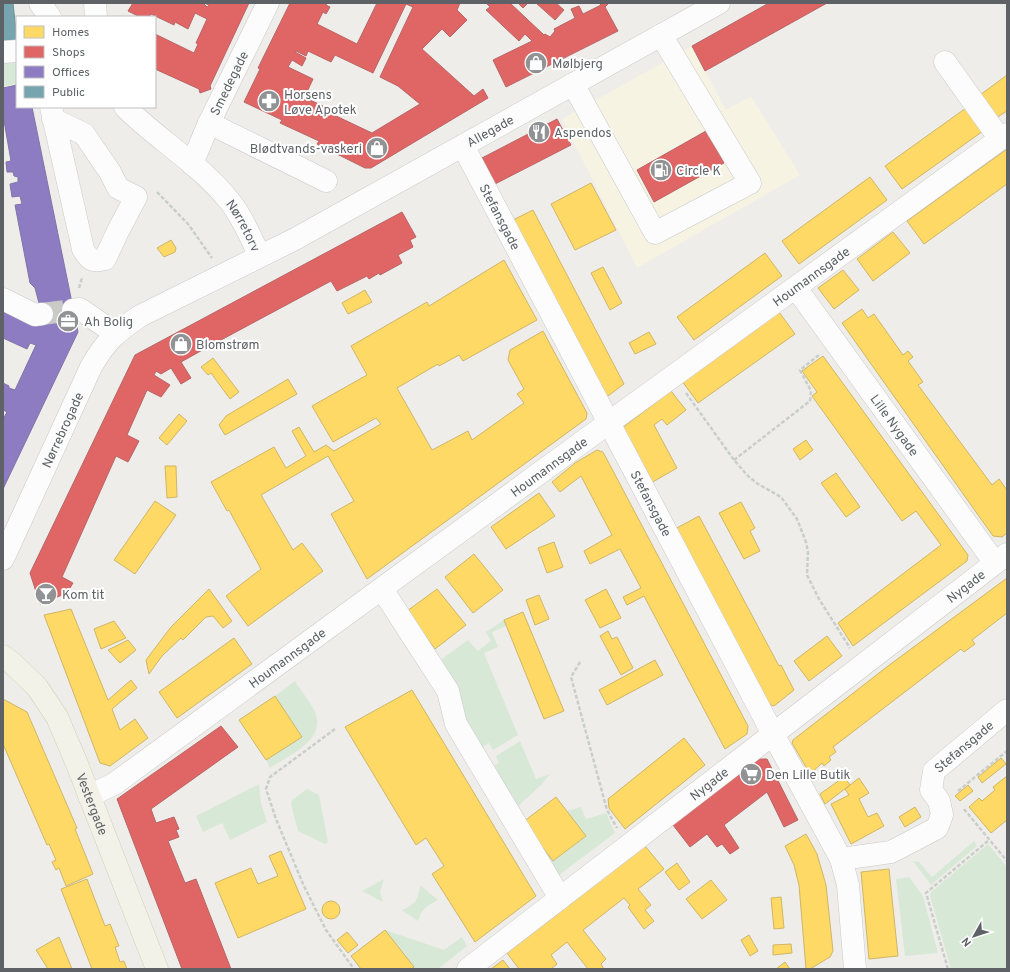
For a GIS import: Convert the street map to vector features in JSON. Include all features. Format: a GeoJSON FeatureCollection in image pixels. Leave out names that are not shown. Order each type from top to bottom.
{"type":"FeatureCollection","features":[{"type":"Feature","properties":{"kind":"main road","name":"Vestergade"},"geometry":{"type":"LineString","coordinates":[[3,656],[37,687],[57,717],[156,969]]}},
{"type":"Feature","properties":{"kind":"street"},"geometry":{"type":"LineString","coordinates":[[40,3],[49,16]]}},
{"type":"Feature","properties":{"kind":"street"},"geometry":{"type":"LineString","coordinates":[[95,3],[96,16]]}},
{"type":"Feature","properties":{"kind":"street","name":"Smedegade"},"geometry":{"type":"LineString","coordinates":[[192,164],[209,123],[268,3]]}},
{"type":"Feature","properties":{"kind":"street","name":"Allegade"},"geometry":{"type":"LineString","coordinates":[[260,256],[295,239],[719,3]]}},
{"type":"Feature","properties":{"kind":"street"},"geometry":{"type":"LineString","coordinates":[[573,84],[655,233],[750,183],[662,34]]}},
{"type":"Feature","properties":{"kind":"street"},"geometry":{"type":"LineString","coordinates":[[3,52],[16,51]]}},
{"type":"Feature","properties":{"kind":"street"},"geometry":{"type":"LineString","coordinates":[[945,62],[1004,137]]}},
{"type":"Feature","properties":{"kind":"street","name":"Nørretorv"},"geometry":{"type":"LineString","coordinates":[[126,108],[142,124],[192,164],[228,198],[241,218],[260,256],[140,316]]}},
{"type":"Feature","properties":{"kind":"street"},"geometry":{"type":"LineString","coordinates":[[52,113],[84,134],[110,172],[118,188],[136,197],[105,259],[95,262],[88,258],[83,249],[52,113]]}},
{"type":"Feature","properties":{"kind":"street"},"geometry":{"type":"LineString","coordinates":[[209,123],[326,181]]}},
{"type":"Feature","properties":{"kind":"street","name":"Houmannsgade"},"geometry":{"type":"LineString","coordinates":[[89,796],[114,784],[1004,137]]}},
{"type":"Feature","properties":{"kind":"street","name":"Stefansgade"},"geometry":{"type":"LineString","coordinates":[[462,146],[772,734],[841,859],[848,885],[854,969]]}},
{"type":"Feature","properties":{"kind":"street","name":"Lille Nygade"},"geometry":{"type":"LineString","coordinates":[[796,288],[836,343],[1001,558]]}},
{"type":"Feature","properties":{"kind":"street"},"geometry":{"type":"LineString","coordinates":[[3,299],[35,315],[42,314]]}},
{"type":"Feature","properties":{"kind":"street"},"geometry":{"type":"LineString","coordinates":[[77,310],[116,334]]}},
{"type":"Feature","properties":{"kind":"street","name":"Nørrebrogade"},"geometry":{"type":"LineString","coordinates":[[3,558],[91,367],[106,343],[140,316]]}},
{"type":"Feature","properties":{"kind":"street","name":"Nygade"},"geometry":{"type":"LineString","coordinates":[[468,969],[1001,558]]}},
{"type":"Feature","properties":{"kind":"street"},"geometry":{"type":"LineString","coordinates":[[382,589],[448,691],[456,724],[560,898]]}},
{"type":"Feature","properties":{"kind":"street","name":"Stefansgade"},"geometry":{"type":"LineString","coordinates":[[841,859],[891,852],[937,828],[946,798],[931,790],[934,771],[1007,710]]}},
{"type":"Feature","properties":{"kind":"path"},"geometry":{"type":"LineString","coordinates":[[136,197],[154,189],[188,224],[223,274]]}},
{"type":"Feature","properties":{"kind":"path"},"geometry":{"type":"LineString","coordinates":[[77,310],[77,295],[88,258]]}},
{"type":"Feature","properties":{"kind":"path"},"geometry":{"type":"LineString","coordinates":[[734,460],[810,401],[811,391],[800,370],[836,343]]}},
{"type":"Feature","properties":{"kind":"path"},"geometry":{"type":"LineString","coordinates":[[673,377],[734,460],[748,476],[758,484],[781,497],[797,519],[806,542],[808,552],[807,575],[819,599],[861,665]]}},
{"type":"Feature","properties":{"kind":"path"},"geometry":{"type":"LineString","coordinates":[[580,662],[571,677],[607,810],[626,847]]}},
{"type":"Feature","properties":{"kind":"path"},"geometry":{"type":"LineString","coordinates":[[336,729],[270,777],[266,789],[276,820],[303,884],[326,930],[354,969]]}},
{"type":"Feature","properties":{"kind":"path"},"geometry":{"type":"LineString","coordinates":[[1007,751],[946,798],[990,840],[1007,861]]}},
{"type":"Feature","properties":{"kind":"path"},"geometry":{"type":"LineString","coordinates":[[948,969],[926,893],[990,840]]}},
{"type":"Feature","properties":{"kind":"shaded area"},"geometry":{"type":"Polygon","coordinates":[[[692,46],[726,110],[751,96],[800,175],[637,268],[562,119],[692,46]]]}},
{"type":"Feature","properties":{"kind":"green space"},"geometry":{"type":"Polygon","coordinates":[[[16,56],[16,84],[3,86],[3,58],[16,56]]]}},
{"type":"Feature","properties":{"kind":"green space"},"geometry":{"type":"Polygon","coordinates":[[[504,620],[506,626],[492,632],[498,647],[484,653],[518,735],[493,750],[489,743],[477,750],[438,667],[442,659],[468,640],[478,651],[491,641],[486,632],[504,620]]]}},
{"type":"Feature","properties":{"kind":"green space"},"geometry":{"type":"Polygon","coordinates":[[[295,681],[314,710],[317,720],[316,729],[312,738],[305,745],[270,768],[266,760],[302,737],[275,696],[295,681]]]}},
{"type":"Feature","properties":{"kind":"green space"},"geometry":{"type":"Polygon","coordinates":[[[520,741],[536,779],[550,774],[541,785],[516,808],[488,769],[499,763],[496,756],[520,741]]]}},
{"type":"Feature","properties":{"kind":"green space"},"geometry":{"type":"Polygon","coordinates":[[[259,784],[261,803],[267,822],[230,840],[222,823],[203,832],[196,816],[259,784]]]}},
{"type":"Feature","properties":{"kind":"green space"},"geometry":{"type":"Polygon","coordinates":[[[307,789],[319,795],[328,842],[325,844],[298,831],[291,804],[292,800],[307,789]]]}},
{"type":"Feature","properties":{"kind":"green space"},"geometry":{"type":"Polygon","coordinates":[[[581,807],[586,819],[606,813],[615,833],[559,875],[545,857],[548,854],[554,861],[586,836],[567,811],[581,807]]]}},
{"type":"Feature","properties":{"kind":"green space"},"geometry":{"type":"Polygon","coordinates":[[[974,841],[977,846],[931,885],[913,861],[919,862],[932,877],[974,841]]]}},
{"type":"Feature","properties":{"kind":"green space"},"geometry":{"type":"Polygon","coordinates":[[[988,844],[1007,867],[1007,969],[951,969],[930,896],[931,892],[988,844]]]}},
{"type":"Feature","properties":{"kind":"green space"},"geometry":{"type":"Polygon","coordinates":[[[909,877],[923,896],[938,953],[905,956],[896,879],[909,877]]]}},
{"type":"Feature","properties":{"kind":"green space"},"geometry":{"type":"Polygon","coordinates":[[[384,879],[380,892],[383,902],[362,891],[384,879]]]}},
{"type":"Feature","properties":{"kind":"green space"},"geometry":{"type":"Polygon","coordinates":[[[420,885],[438,900],[425,908],[418,921],[402,910],[416,901],[420,885]]]}},
{"type":"Feature","properties":{"kind":"green space"},"geometry":{"type":"Polygon","coordinates":[[[385,930],[444,950],[462,937],[467,946],[438,969],[411,969],[413,967],[385,930]]]}},
{"type":"Feature","properties":{"kind":"building: Homes"},"geometry":{"type":"Polygon","coordinates":[[[1007,75],[1007,111],[996,118],[980,95],[1007,75]]]}},
{"type":"Feature","properties":{"kind":"building: Homes"},"geometry":{"type":"Polygon","coordinates":[[[966,108],[983,131],[902,189],[885,166],[966,108]]]}},
{"type":"Feature","properties":{"kind":"building: Homes"},"geometry":{"type":"Polygon","coordinates":[[[1007,149],[1007,184],[924,244],[907,221],[1007,149]]]}},
{"type":"Feature","properties":{"kind":"building: Homes"},"geometry":{"type":"Polygon","coordinates":[[[870,177],[887,200],[799,264],[782,241],[870,177]]]}},
{"type":"Feature","properties":{"kind":"building: Homes"},"geometry":{"type":"Polygon","coordinates":[[[591,183],[616,230],[575,250],[551,204],[591,183]]]}},
{"type":"Feature","properties":{"kind":"building: Homes"},"geometry":{"type":"Polygon","coordinates":[[[533,210],[624,384],[608,396],[602,395],[511,221],[533,210]]]}},
{"type":"Feature","properties":{"kind":"building: Homes"},"geometry":{"type":"Polygon","coordinates":[[[893,232],[910,253],[873,281],[857,259],[893,232]]]}},
{"type":"Feature","properties":{"kind":"building: Homes"},"geometry":{"type":"Polygon","coordinates":[[[171,240],[176,248],[175,252],[164,257],[157,248],[171,240]]]}},
{"type":"Feature","properties":{"kind":"building: Homes"},"geometry":{"type":"Polygon","coordinates":[[[765,253],[782,276],[694,340],[677,317],[765,253]]]}},
{"type":"Feature","properties":{"kind":"building: Homes"},"geometry":{"type":"Polygon","coordinates":[[[504,260],[537,320],[463,361],[459,355],[439,366],[438,364],[397,388],[432,450],[468,431],[472,440],[524,403],[517,394],[524,389],[508,360],[510,350],[543,331],[587,413],[586,419],[367,579],[331,514],[354,501],[328,456],[261,495],[293,550],[302,543],[323,571],[248,626],[226,596],[261,569],[229,510],[227,511],[211,482],[274,447],[286,468],[306,456],[292,431],[299,427],[314,452],[326,445],[334,451],[381,424],[376,418],[333,442],[312,406],[367,375],[351,346],[427,302],[429,306],[504,260]]]}},
{"type":"Feature","properties":{"kind":"building: Homes"},"geometry":{"type":"Polygon","coordinates":[[[603,267],[622,303],[610,310],[591,273],[603,267]]]}},
{"type":"Feature","properties":{"kind":"building: Homes"},"geometry":{"type":"Polygon","coordinates":[[[843,270],[859,290],[834,309],[818,288],[843,270]]]}},
{"type":"Feature","properties":{"kind":"building: Homes"},"geometry":{"type":"Polygon","coordinates":[[[365,290],[372,302],[348,314],[342,303],[365,290]]]}},
{"type":"Feature","properties":{"kind":"building: Homes"},"geometry":{"type":"Polygon","coordinates":[[[862,309],[868,318],[874,314],[903,355],[908,351],[913,357],[908,361],[923,382],[918,385],[992,485],[999,479],[1007,490],[1007,533],[1002,537],[993,536],[842,323],[862,309]]]}},
{"type":"Feature","properties":{"kind":"building: Homes"},"geometry":{"type":"Polygon","coordinates":[[[779,312],[795,334],[698,403],[682,381],[779,312]]]}},
{"type":"Feature","properties":{"kind":"building: Homes"},"geometry":{"type":"Polygon","coordinates":[[[649,332],[656,344],[635,354],[629,343],[649,332]]]}},
{"type":"Feature","properties":{"kind":"building: Homes"},"geometry":{"type":"Polygon","coordinates":[[[823,356],[968,555],[967,561],[853,646],[838,623],[941,545],[916,511],[902,521],[812,396],[817,392],[802,371],[823,356]]]}},
{"type":"Feature","properties":{"kind":"building: Homes"},"geometry":{"type":"Polygon","coordinates":[[[213,358],[239,392],[230,399],[211,373],[208,375],[201,367],[213,358]]]}},
{"type":"Feature","properties":{"kind":"building: Homes"},"geometry":{"type":"Polygon","coordinates":[[[288,379],[297,394],[225,435],[219,425],[226,416],[288,379]]]}},
{"type":"Feature","properties":{"kind":"building: Homes"},"geometry":{"type":"Polygon","coordinates":[[[671,391],[686,410],[667,425],[662,419],[654,425],[677,468],[651,483],[622,428],[671,391]]]}},
{"type":"Feature","properties":{"kind":"building: Homes"},"geometry":{"type":"Polygon","coordinates":[[[179,414],[187,421],[167,445],[159,438],[179,414]]]}},
{"type":"Feature","properties":{"kind":"building: Homes"},"geometry":{"type":"Polygon","coordinates":[[[806,440],[813,450],[800,460],[793,449],[806,440]]]}},
{"type":"Feature","properties":{"kind":"building: Homes"},"geometry":{"type":"Polygon","coordinates":[[[597,450],[603,452],[748,726],[747,734],[725,749],[644,596],[627,605],[623,597],[641,588],[620,549],[590,564],[584,551],[612,535],[581,476],[560,492],[552,482],[575,463],[597,450]]]}},
{"type":"Feature","properties":{"kind":"building: Homes"},"geometry":{"type":"Polygon","coordinates":[[[165,466],[176,466],[177,497],[167,498],[165,466]]]}},
{"type":"Feature","properties":{"kind":"building: Homes"},"geometry":{"type":"Polygon","coordinates":[[[836,473],[860,507],[846,517],[821,483],[836,473]]]}},
{"type":"Feature","properties":{"kind":"building: Homes"},"geometry":{"type":"Polygon","coordinates":[[[539,493],[555,516],[506,549],[491,527],[539,493]]]}},
{"type":"Feature","properties":{"kind":"building: Homes"},"geometry":{"type":"Polygon","coordinates":[[[155,501],[176,515],[135,574],[114,560],[155,501]]]}},
{"type":"Feature","properties":{"kind":"building: Homes"},"geometry":{"type":"Polygon","coordinates":[[[741,502],[755,528],[750,531],[760,551],[744,559],[719,513],[741,502]]]}},
{"type":"Feature","properties":{"kind":"building: Homes"},"geometry":{"type":"Polygon","coordinates":[[[699,516],[779,666],[781,665],[794,690],[774,706],[768,704],[675,529],[699,516]]]}},
{"type":"Feature","properties":{"kind":"building: Homes"},"geometry":{"type":"Polygon","coordinates":[[[554,542],[563,567],[547,573],[538,548],[554,542]]]}},
{"type":"Feature","properties":{"kind":"building: Homes"},"geometry":{"type":"Polygon","coordinates":[[[474,554],[503,590],[473,613],[445,577],[474,554]]]}},
{"type":"Feature","properties":{"kind":"building: Homes"},"geometry":{"type":"Polygon","coordinates":[[[1007,578],[1007,613],[972,640],[975,644],[964,652],[961,649],[833,747],[836,752],[829,757],[831,760],[824,766],[822,763],[810,774],[792,743],[793,740],[888,666],[1007,578]]]}},
{"type":"Feature","properties":{"kind":"building: Homes"},"geometry":{"type":"Polygon","coordinates":[[[209,589],[232,621],[223,628],[213,616],[206,617],[183,640],[181,638],[162,656],[149,674],[146,660],[171,627],[209,589]]]}},
{"type":"Feature","properties":{"kind":"building: Homes"},"geometry":{"type":"Polygon","coordinates":[[[437,589],[466,625],[435,649],[407,611],[437,589]]]}},
{"type":"Feature","properties":{"kind":"building: Homes"},"geometry":{"type":"Polygon","coordinates":[[[606,589],[621,618],[600,628],[585,600],[606,589]]]}},
{"type":"Feature","properties":{"kind":"building: Homes"},"geometry":{"type":"Polygon","coordinates":[[[539,595],[549,619],[535,625],[526,600],[539,595]]]}},
{"type":"Feature","properties":{"kind":"building: Homes"},"geometry":{"type":"Polygon","coordinates":[[[71,609],[108,700],[131,680],[137,688],[112,709],[120,730],[135,719],[148,738],[110,766],[100,763],[44,615],[71,609]]]}},
{"type":"Feature","properties":{"kind":"building: Homes"},"geometry":{"type":"Polygon","coordinates":[[[523,612],[564,711],[544,719],[504,620],[523,612]]]}},
{"type":"Feature","properties":{"kind":"building: Homes"},"geometry":{"type":"Polygon","coordinates":[[[114,621],[126,638],[101,649],[94,629],[114,621]]]}},
{"type":"Feature","properties":{"kind":"building: Homes"},"geometry":{"type":"Polygon","coordinates":[[[608,631],[612,639],[617,637],[633,668],[621,675],[600,636],[608,631]]]}},
{"type":"Feature","properties":{"kind":"building: Homes"},"geometry":{"type":"Polygon","coordinates":[[[827,636],[842,656],[809,681],[794,661],[827,636]]]}},
{"type":"Feature","properties":{"kind":"building: Homes"},"geometry":{"type":"Polygon","coordinates":[[[234,638],[252,664],[177,718],[159,692],[234,638]]]}},
{"type":"Feature","properties":{"kind":"building: Homes"},"geometry":{"type":"Polygon","coordinates":[[[128,640],[136,650],[120,663],[108,650],[128,640]]]}},
{"type":"Feature","properties":{"kind":"building: Homes"},"geometry":{"type":"Polygon","coordinates":[[[655,660],[663,675],[607,705],[599,690],[655,660]]]}},
{"type":"Feature","properties":{"kind":"building: Homes"},"geometry":{"type":"Polygon","coordinates":[[[412,690],[536,896],[475,942],[432,874],[444,866],[426,838],[416,845],[345,727],[412,690]]]}},
{"type":"Feature","properties":{"kind":"building: Homes"},"geometry":{"type":"Polygon","coordinates":[[[275,696],[302,737],[266,760],[239,720],[275,696]]]}},
{"type":"Feature","properties":{"kind":"building: Homes"},"geometry":{"type":"Polygon","coordinates":[[[3,699],[27,712],[77,828],[75,829],[93,874],[66,886],[59,868],[56,870],[52,862],[56,860],[49,844],[47,845],[3,744],[3,699]]]}},
{"type":"Feature","properties":{"kind":"building: Homes"},"geometry":{"type":"Polygon","coordinates":[[[684,738],[705,765],[625,829],[609,808],[608,799],[684,738]]]}},
{"type":"Feature","properties":{"kind":"building: Homes"},"geometry":{"type":"Polygon","coordinates":[[[1001,758],[1006,764],[982,783],[978,777],[1001,758]]]}},
{"type":"Feature","properties":{"kind":"building: Homes"},"geometry":{"type":"Polygon","coordinates":[[[1007,776],[1007,820],[991,833],[969,807],[979,798],[982,801],[995,790],[993,787],[1007,776]]]}},
{"type":"Feature","properties":{"kind":"building: Homes"},"geometry":{"type":"Polygon","coordinates":[[[844,777],[850,785],[825,804],[820,794],[844,777]]]}},
{"type":"Feature","properties":{"kind":"building: Homes"},"geometry":{"type":"Polygon","coordinates":[[[859,778],[869,793],[859,799],[868,817],[877,813],[884,826],[851,844],[831,804],[849,795],[845,789],[859,778]]]}},
{"type":"Feature","properties":{"kind":"building: Homes"},"geometry":{"type":"Polygon","coordinates":[[[968,785],[973,791],[960,801],[955,796],[968,785]]]}},
{"type":"Feature","properties":{"kind":"building: Homes"},"geometry":{"type":"Polygon","coordinates":[[[556,797],[586,836],[553,861],[523,822],[556,797]]]}},
{"type":"Feature","properties":{"kind":"building: Homes"},"geometry":{"type":"Polygon","coordinates":[[[915,807],[921,817],[905,827],[899,817],[915,807]]]}},
{"type":"Feature","properties":{"kind":"building: Homes"},"geometry":{"type":"Polygon","coordinates":[[[806,834],[817,854],[826,885],[833,951],[830,957],[810,969],[806,969],[799,885],[794,865],[785,846],[806,834]]]}},
{"type":"Feature","properties":{"kind":"building: Homes"},"geometry":{"type":"Polygon","coordinates":[[[645,846],[664,869],[638,889],[651,905],[645,910],[654,921],[644,929],[628,907],[630,905],[624,898],[583,930],[606,959],[601,964],[604,969],[588,969],[567,942],[551,955],[557,964],[551,969],[519,969],[507,953],[645,846]]]}},
{"type":"Feature","properties":{"kind":"building: Homes"},"geometry":{"type":"Polygon","coordinates":[[[281,851],[306,909],[238,938],[215,883],[251,868],[258,884],[278,876],[269,856],[281,851]]]}},
{"type":"Feature","properties":{"kind":"building: Homes"},"geometry":{"type":"Polygon","coordinates":[[[677,863],[690,882],[679,890],[665,872],[677,863]]]}},
{"type":"Feature","properties":{"kind":"building: Homes"},"geometry":{"type":"Polygon","coordinates":[[[889,869],[898,956],[869,959],[861,872],[889,869]]]}},
{"type":"Feature","properties":{"kind":"building: Homes"},"geometry":{"type":"Polygon","coordinates":[[[87,879],[105,926],[110,924],[119,946],[115,947],[120,962],[124,961],[127,969],[92,969],[61,889],[87,879]]]}},
{"type":"Feature","properties":{"kind":"building: Homes"},"geometry":{"type":"Polygon","coordinates":[[[711,880],[727,900],[702,919],[686,899],[711,880]]]}},
{"type":"Feature","properties":{"kind":"building: Homes"},"geometry":{"type":"Polygon","coordinates":[[[781,897],[784,928],[774,929],[771,898],[781,897]]]}},
{"type":"Feature","properties":{"kind":"building: Homes"},"geometry":{"type":"Polygon","coordinates":[[[327,901],[335,901],[340,906],[338,917],[335,919],[327,919],[322,914],[322,906],[327,901]]]}},
{"type":"Feature","properties":{"kind":"building: Homes"},"geometry":{"type":"Polygon","coordinates":[[[385,930],[414,967],[411,969],[361,969],[351,956],[385,930]]]}},
{"type":"Feature","properties":{"kind":"building: Homes"},"geometry":{"type":"Polygon","coordinates":[[[347,932],[358,945],[348,953],[337,940],[347,932]]]}},
{"type":"Feature","properties":{"kind":"building: Homes"},"geometry":{"type":"Polygon","coordinates":[[[749,935],[758,951],[750,956],[741,940],[749,935]]]}},
{"type":"Feature","properties":{"kind":"building: Homes"},"geometry":{"type":"Polygon","coordinates":[[[59,937],[72,969],[48,969],[36,950],[59,937]]]}},
{"type":"Feature","properties":{"kind":"building: Homes"},"geometry":{"type":"Polygon","coordinates":[[[791,944],[792,953],[773,955],[773,945],[791,944]]]}},
{"type":"Feature","properties":{"kind":"building: Homes"},"geometry":{"type":"Polygon","coordinates":[[[503,960],[510,969],[491,969],[503,960]]]}},
{"type":"Feature","properties":{"kind":"building: Homes"},"geometry":{"type":"Polygon","coordinates":[[[785,962],[790,969],[776,969],[785,962]]]}},
{"type":"Feature","properties":{"kind":"building: Shops"},"geometry":{"type":"Polygon","coordinates":[[[133,3],[203,3],[207,7],[209,5],[204,3],[249,3],[210,86],[211,89],[200,93],[199,89],[156,69],[156,34],[194,53],[198,44],[196,43],[207,19],[195,13],[188,29],[175,22],[174,25],[151,14],[150,16],[138,16],[128,11],[133,3]]]}},
{"type":"Feature","properties":{"kind":"building: Shops"},"geometry":{"type":"Polygon","coordinates":[[[290,3],[327,3],[326,5],[330,7],[326,14],[323,12],[317,24],[357,44],[377,3],[460,3],[457,10],[467,20],[450,37],[442,29],[422,49],[474,96],[483,89],[488,98],[371,168],[365,168],[317,144],[319,141],[280,123],[282,120],[244,102],[260,69],[258,68],[290,3]],[[406,4],[373,73],[335,55],[331,62],[308,51],[306,56],[296,51],[295,52],[306,58],[302,66],[292,60],[288,67],[313,79],[306,94],[299,91],[297,94],[336,112],[334,115],[372,133],[420,104],[398,86],[380,77],[413,7],[406,4]]]}},
{"type":"Feature","properties":{"kind":"building: Shops"},"geometry":{"type":"Polygon","coordinates":[[[486,3],[510,3],[544,35],[545,34],[550,37],[555,31],[554,29],[575,18],[571,9],[579,6],[583,14],[601,5],[599,3],[609,3],[605,7],[618,31],[506,87],[493,60],[532,41],[525,34],[519,41],[486,10],[490,7],[486,3]]]}},
{"type":"Feature","properties":{"kind":"building: Shops"},"geometry":{"type":"Polygon","coordinates":[[[518,3],[528,3],[523,8],[518,3]]]}},
{"type":"Feature","properties":{"kind":"building: Shops"},"geometry":{"type":"Polygon","coordinates":[[[536,3],[556,3],[564,10],[555,20],[536,3]]]}},
{"type":"Feature","properties":{"kind":"building: Shops"},"geometry":{"type":"Polygon","coordinates":[[[769,3],[827,3],[705,71],[692,46],[769,3]]]}},
{"type":"Feature","properties":{"kind":"building: Shops"},"geometry":{"type":"Polygon","coordinates":[[[557,119],[571,145],[495,184],[482,158],[557,119]]]}},
{"type":"Feature","properties":{"kind":"building: Shops"},"geometry":{"type":"Polygon","coordinates":[[[706,131],[724,163],[654,202],[637,170],[706,131]]]}},
{"type":"Feature","properties":{"kind":"building: Shops"},"geometry":{"type":"Polygon","coordinates":[[[402,212],[416,237],[410,240],[413,247],[398,255],[402,263],[380,275],[379,273],[369,279],[367,276],[337,291],[331,281],[206,348],[181,362],[191,378],[181,384],[171,368],[161,374],[156,371],[154,375],[170,385],[161,397],[147,390],[127,435],[139,441],[128,462],[116,456],[62,577],[73,583],[67,593],[40,604],[30,573],[135,355],[402,212]]]}},
{"type":"Feature","properties":{"kind":"building: Shops"},"geometry":{"type":"Polygon","coordinates":[[[221,726],[238,747],[151,809],[156,823],[174,817],[179,829],[176,830],[179,837],[168,841],[185,883],[196,879],[231,969],[182,969],[117,799],[221,726]]]}},
{"type":"Feature","properties":{"kind":"building: Shops"},"geometry":{"type":"Polygon","coordinates":[[[758,759],[767,759],[798,820],[784,827],[767,792],[724,825],[739,848],[730,854],[722,844],[717,847],[707,834],[690,847],[673,825],[758,759]]]}},
{"type":"Feature","properties":{"kind":"building: Offices"},"geometry":{"type":"Polygon","coordinates":[[[16,85],[16,108],[32,108],[78,332],[3,489],[3,419],[7,412],[3,410],[3,383],[9,386],[9,388],[15,390],[36,345],[30,343],[27,349],[3,338],[3,305],[44,322],[35,288],[30,283],[15,205],[22,204],[20,196],[12,197],[10,184],[18,182],[18,177],[14,176],[13,172],[7,172],[6,162],[11,161],[3,115],[3,88],[16,85]]]}},
{"type":"Feature","properties":{"kind":"building: Public"},"geometry":{"type":"Polygon","coordinates":[[[3,3],[13,3],[16,41],[3,43],[3,3]]]}},
{"type":"Feature","properties":{"kind":"tunnel"},"geometry":{"type":"LineString","coordinates":[[42,314],[73,310]]}},
{"type":"Feature","properties":{"kind":"place","name":"Mølbjerg"},"geometry":{"type":"Point","coordinates":[536,63]}},
{"type":"Feature","properties":{"kind":"place","name":"Horsens Løve Apotek"},"geometry":{"type":"Point","coordinates":[269,101]}},
{"type":"Feature","properties":{"kind":"place","name":"Aspendos"},"geometry":{"type":"Point","coordinates":[539,132]}},
{"type":"Feature","properties":{"kind":"place","name":"Blødtvands-vaskeri"},"geometry":{"type":"Point","coordinates":[377,148]}},
{"type":"Feature","properties":{"kind":"place","name":"Circle K"},"geometry":{"type":"Point","coordinates":[661,170]}},
{"type":"Feature","properties":{"kind":"place","name":"Ah Bolig"},"geometry":{"type":"Point","coordinates":[68,321]}},
{"type":"Feature","properties":{"kind":"place","name":"Blomstrøm"},"geometry":{"type":"Point","coordinates":[181,344]}},
{"type":"Feature","properties":{"kind":"place","name":"Kom tit"},"geometry":{"type":"Point","coordinates":[46,594]}},
{"type":"Feature","properties":{"kind":"place","name":"Den Lille Butik"},"geometry":{"type":"Point","coordinates":[751,774]}}]}
